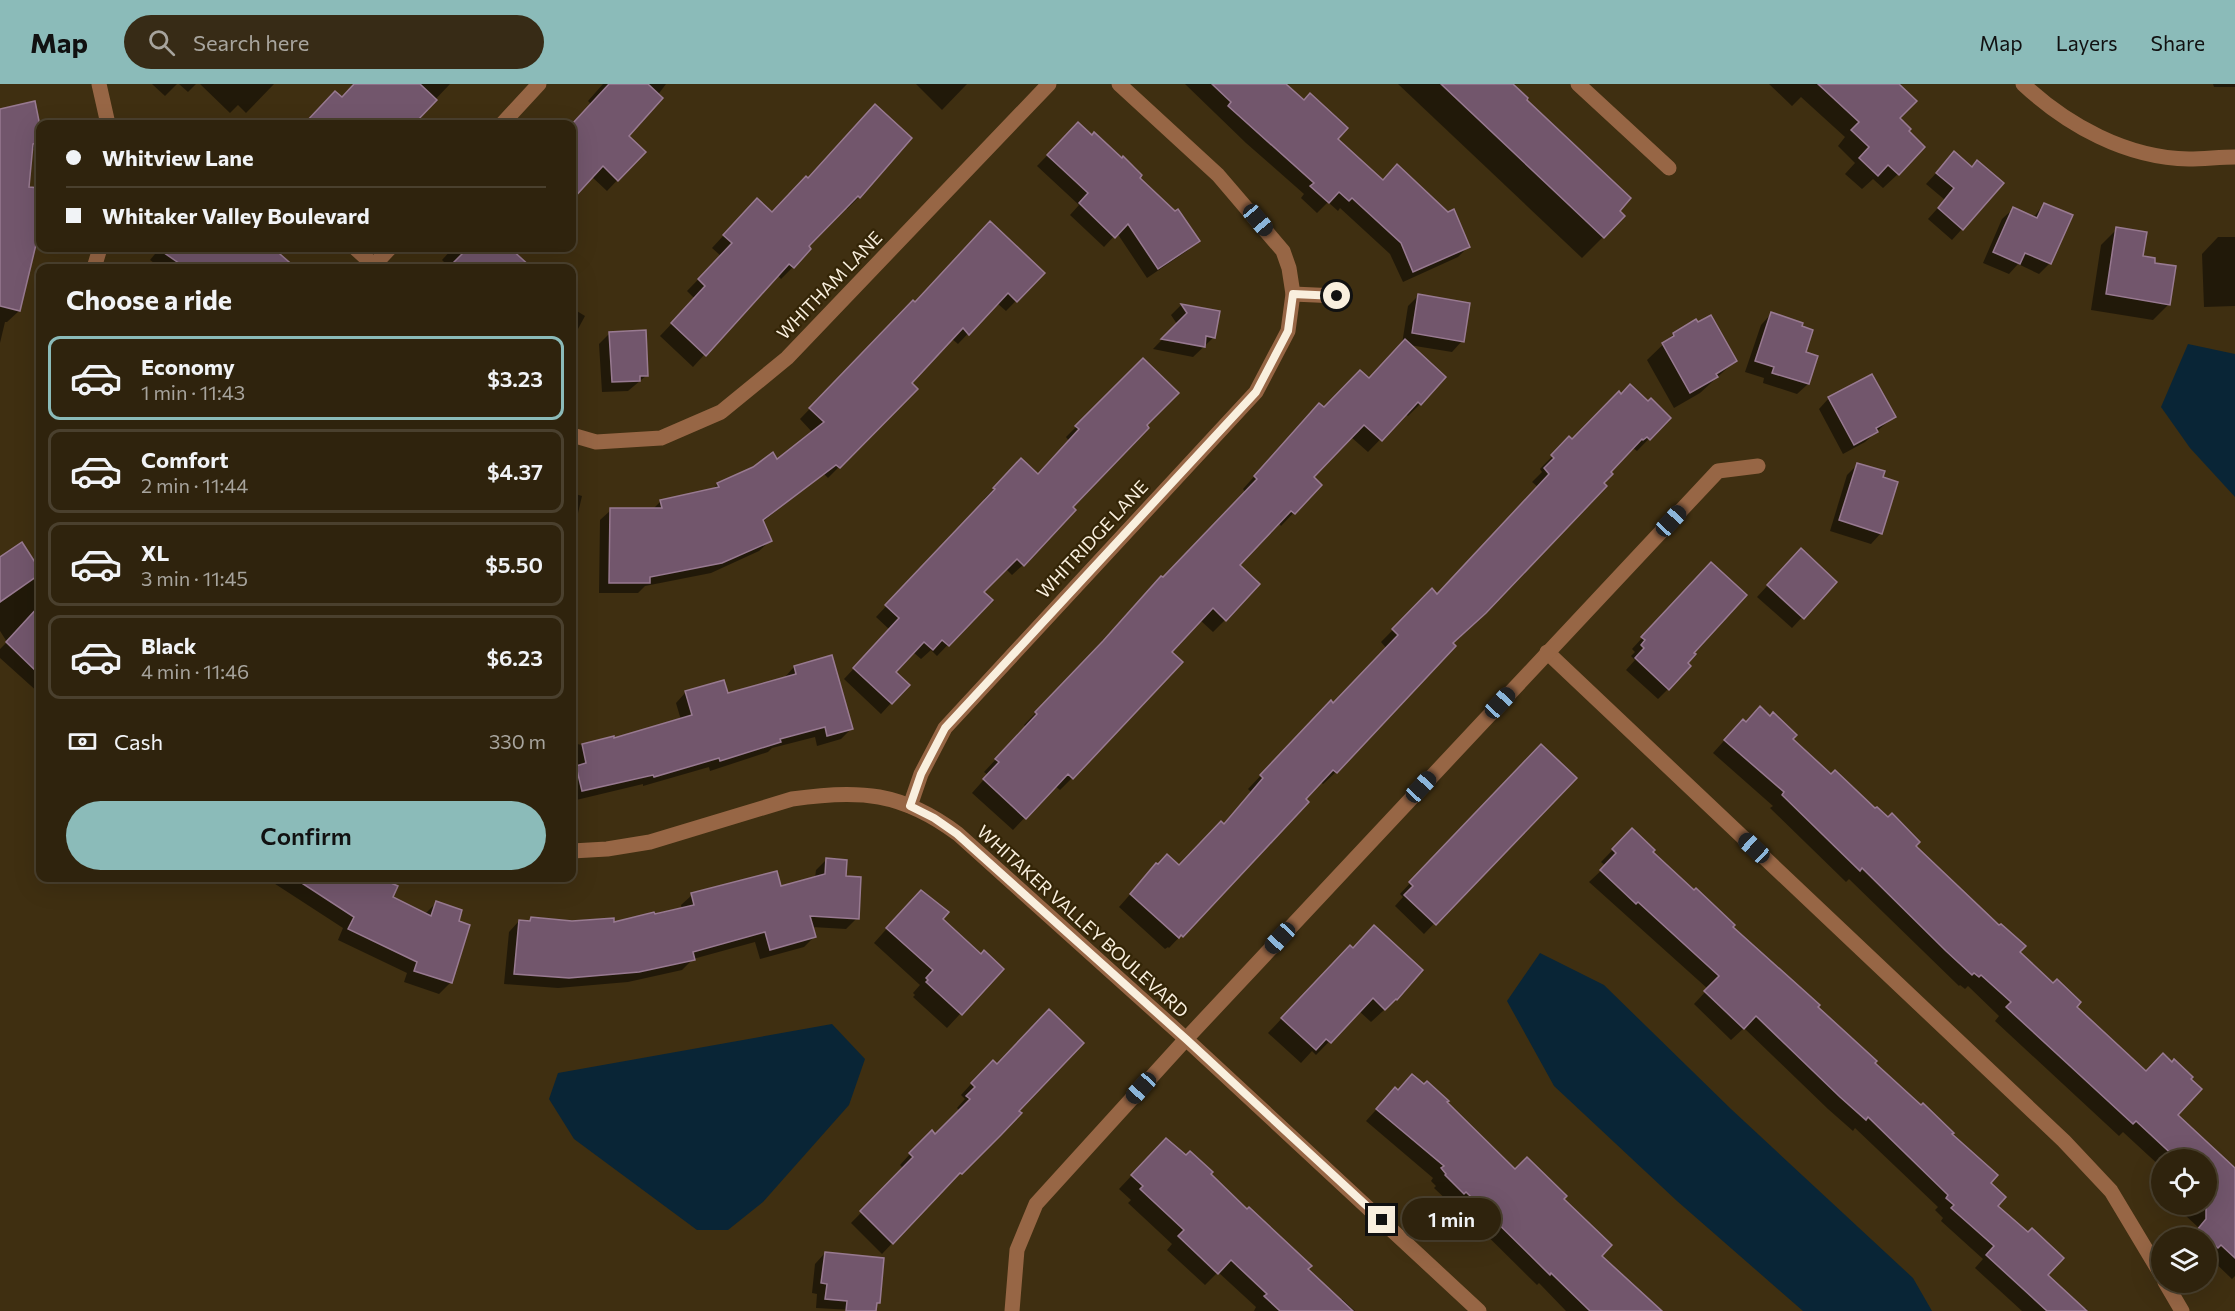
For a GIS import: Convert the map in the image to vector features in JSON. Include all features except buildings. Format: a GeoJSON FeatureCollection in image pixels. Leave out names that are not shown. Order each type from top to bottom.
{"type":"FeatureCollection","features":[{"type":"Feature","properties":{"kind":"street"},"geometry":{"type":"LineString","coordinates":[[99,84],[107,120]]}},
{"type":"Feature","properties":{"kind":"street"},"geometry":{"type":"LineString","coordinates":[[506,120],[539,84]]}},
{"type":"Feature","properties":{"kind":"street","name":"WHITHAM LANE"},"geometry":{"type":"LineString","coordinates":[[576,436],[596,442],[661,438],[721,412],[787,358],[1049,84]]}},
{"type":"Feature","properties":{"kind":"street","name":"WHITRIDGE LANE"},"geometry":{"type":"LineString","coordinates":[[910,806],[921,774],[945,728],[1256,392],[1288,331],[1293,294],[1289,268],[1283,251],[1218,175],[1119,84]]}},
{"type":"Feature","properties":{"kind":"street"},"geometry":{"type":"LineString","coordinates":[[1578,84],[1669,168]]}},
{"type":"Feature","properties":{"kind":"street"},"geometry":{"type":"LineString","coordinates":[[2022,84],[2071,122],[2092,134],[2127,147],[2151,154],[2187,159],[2235,157]]}},
{"type":"Feature","properties":{"kind":"street"},"geometry":{"type":"LineString","coordinates":[[359,252],[373,264]]}},
{"type":"Feature","properties":{"kind":"street"},"geometry":{"type":"LineString","coordinates":[[1293,294],[1337,296]]}},
{"type":"Feature","properties":{"kind":"street"},"geometry":{"type":"LineString","coordinates":[[1012,1311],[1017,1250],[1036,1204],[1186,1039],[1718,471],[1758,466]]}},
{"type":"Feature","properties":{"kind":"street"},"geometry":{"type":"LineString","coordinates":[[1547,652],[2064,1141],[2111,1191],[2151,1258]]}},
{"type":"Feature","properties":{"kind":"street","name":"WHITAKER VALLEY BOULEVARD"},"geometry":{"type":"LineString","coordinates":[[576,851],[607,849],[650,842],[792,799],[816,795],[863,794],[887,798],[934,818],[957,834],[1186,1039],[1479,1311]]}},
{"type":"Feature","properties":{"kind":"street"},"geometry":{"type":"LineString","coordinates":[[2171,1293],[2182,1311]]}},
{"type":"Feature","properties":{"kind":"water"},"geometry":{"type":"Polygon","coordinates":[[[2188,344],[2235,354],[2235,497],[2190,448],[2161,407],[2188,344]]]}},
{"type":"Feature","properties":{"kind":"water"},"geometry":{"type":"Polygon","coordinates":[[[1540,953],[1604,985],[1731,1109],[1913,1278],[1932,1311],[1803,1311],[1677,1201],[1554,1086],[1507,1001],[1540,953]]]}},
{"type":"Feature","properties":{"kind":"water"},"geometry":{"type":"Polygon","coordinates":[[[832,1024],[865,1059],[849,1105],[763,1202],[728,1230],[697,1230],[574,1139],[549,1099],[558,1073],[832,1024]]]}},
{"type":"Feature","properties":{"kind":"route"},"geometry":{"type":"LineString","coordinates":[[1337,296],[1293,294],[1288,331],[1256,392],[945,728],[921,774],[910,806],[934,818],[957,834],[1186,1039],[1382,1220]]}}]}
